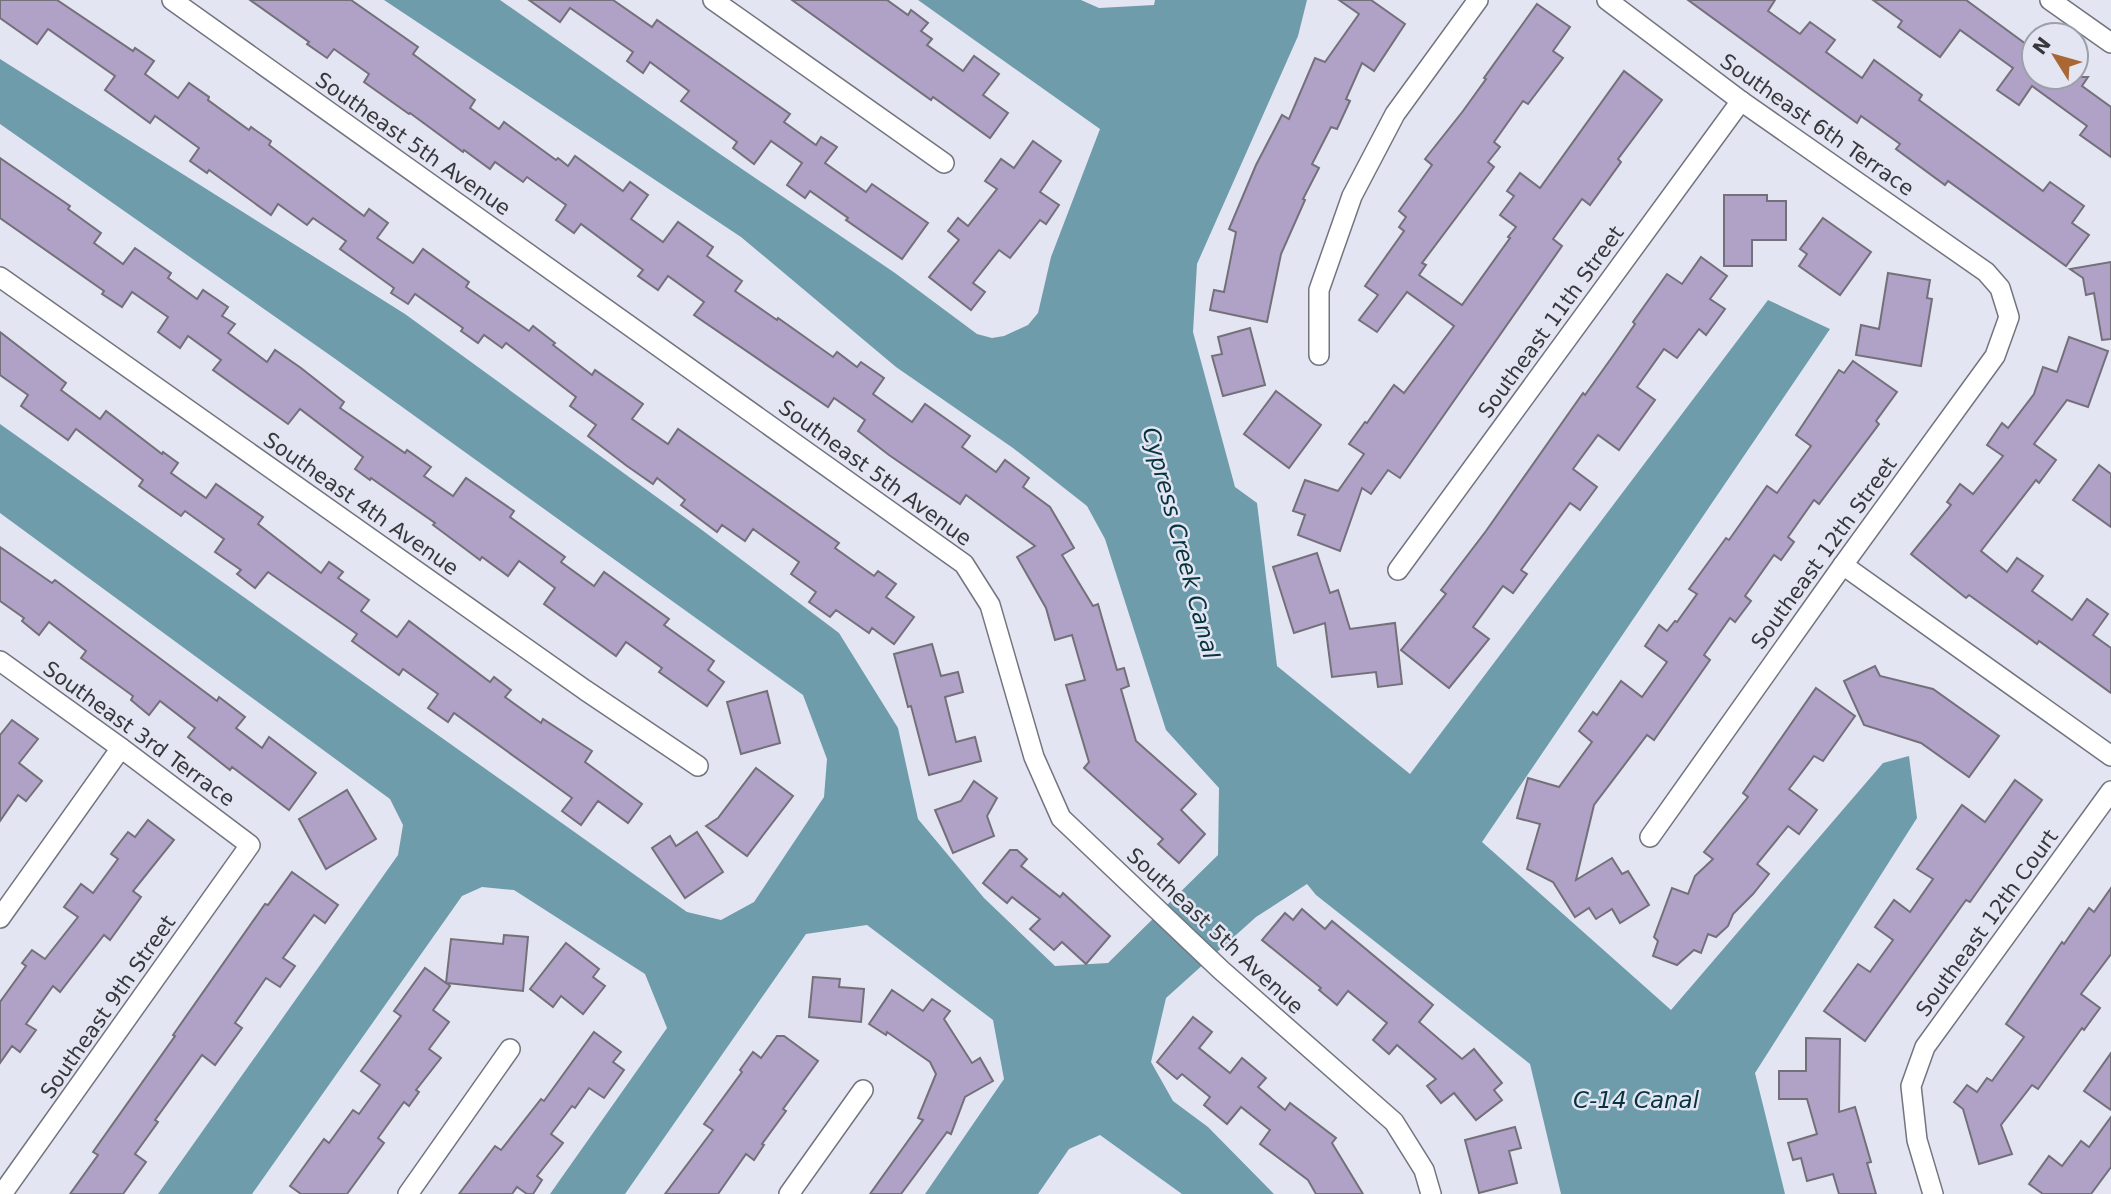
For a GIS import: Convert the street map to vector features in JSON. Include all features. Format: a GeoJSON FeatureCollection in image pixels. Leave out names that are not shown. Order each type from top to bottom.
{"type":"FeatureCollection","features":[{"type":"Feature","properties":{"kind":"street","name":"Southeast 5th Avenue"},"geometry":{"type":"LineString","coordinates":[[172,0],[964,564],[990,605],[1034,757],[1061,818],[1221,970],[1394,1122],[1424,1170],[1431,1194]]}},
{"type":"Feature","properties":{"kind":"street"},"geometry":{"type":"LineString","coordinates":[[713,0],[944,163]]}},
{"type":"Feature","properties":{"kind":"street"},"geometry":{"type":"LineString","coordinates":[[1319,355],[1319,290],[1352,196],[1395,114],[1478,0]]}},
{"type":"Feature","properties":{"kind":"street","name":"Southeast 6th Terrace"},"geometry":{"type":"LineString","coordinates":[[1607,0],[1741,101],[1986,272],[2000,288]]}},
{"type":"Feature","properties":{"kind":"street"},"geometry":{"type":"LineString","coordinates":[[2050,0],[2111,43]]}},
{"type":"Feature","properties":{"kind":"street","name":"Southeast 11th Street"},"geometry":{"type":"LineString","coordinates":[[1398,570],[1741,101]]}},
{"type":"Feature","properties":{"kind":"street","name":"Southeast 4th Avenue"},"geometry":{"type":"LineString","coordinates":[[0,277],[585,690],[698,766]]}},
{"type":"Feature","properties":{"kind":"street","name":"Southeast 12th Street"},"geometry":{"type":"LineString","coordinates":[[1650,837],[1995,356],[2009,317],[2000,288]]}},
{"type":"Feature","properties":{"kind":"street"},"geometry":{"type":"LineString","coordinates":[[1843,565],[2111,757]]}},
{"type":"Feature","properties":{"kind":"street","name":"Southeast 3rd Terrace"},"geometry":{"type":"LineString","coordinates":[[0,661],[250,845]]}},
{"type":"Feature","properties":{"kind":"street"},"geometry":{"type":"LineString","coordinates":[[0,918],[121,748]]}},
{"type":"Feature","properties":{"kind":"street","name":"Southeast 12th Court"},"geometry":{"type":"LineString","coordinates":[[1933,1194],[1917,1140],[1911,1086],[1925,1047],[2111,792]]}},
{"type":"Feature","properties":{"kind":"street","name":"Southeast 9th Street"},"geometry":{"type":"LineString","coordinates":[[2,1194],[250,845]]}},
{"type":"Feature","properties":{"kind":"street"},"geometry":{"type":"LineString","coordinates":[[408,1194],[510,1049]]}},
{"type":"Feature","properties":{"kind":"street"},"geometry":{"type":"LineString","coordinates":[[789,1194],[863,1090]]}},
{"type":"Feature","properties":{"kind":"water"},"geometry":{"type":"Polygon","coordinates":[[[384,0],[500,0],[895,273],[977,334],[992,338],[1004,336],[1028,325],[1038,313],[1051,257],[1100,129],[918,0],[1081,0],[1099,8],[1154,5],[1155,0],[1307,0],[1298,36],[1197,264],[1193,332],[1235,487],[1257,503],[1277,666],[1410,774],[1768,300],[1830,329],[1482,842],[1671,1010],[1883,763],[1909,756],[1917,818],[1755,1073],[1785,1194],[1561,1194],[1530,1064],[1316,895],[1307,884],[1256,917],[1166,998],[1151,1062],[1173,1101],[1208,1127],[1274,1194],[1182,1194],[1100,1135],[1069,1149],[1038,1194],[925,1194],[1004,1079],[993,1020],[867,925],[806,934],[625,1194],[550,1194],[667,1028],[645,974],[514,890],[482,887],[462,896],[252,1194],[158,1194],[398,855],[403,825],[390,799],[0,513],[0,424],[687,912],[721,920],[754,902],[824,797],[827,759],[803,695],[334,358],[0,124],[0,59],[405,314],[839,633],[898,728],[918,819],[984,898],[1055,966],[1108,963],[1218,855],[1219,788],[1166,730],[1105,539],[1087,506],[1013,448],[896,367],[741,237],[384,0]]]}},
{"type":"Feature","properties":{"kind":"building"},"geometry":{"type":"Polygon","coordinates":[[[0,0],[57,0],[133,51],[135,48],[154,61],[145,74],[178,98],[189,83],[249,130],[251,127],[271,141],[269,145],[364,216],[369,209],[388,223],[377,238],[413,263],[423,249],[469,282],[466,287],[529,331],[533,326],[592,375],[595,370],[643,404],[632,419],[668,444],[678,429],[839,543],[835,548],[874,576],[878,571],[896,584],[886,597],[914,617],[894,644],[872,628],[869,633],[836,610],[830,617],[809,602],[816,592],[791,574],[799,562],[753,529],[745,541],[722,525],[717,532],[681,505],[685,500],[657,478],[653,484],[627,466],[588,436],[596,425],[570,406],[576,397],[506,343],[502,348],[484,335],[478,343],[461,331],[463,328],[415,294],[408,304],[391,293],[394,288],[340,249],[346,241],[313,218],[307,225],[278,204],[271,215],[209,170],[207,173],[190,161],[199,148],[155,116],[150,123],[105,90],[115,76],[48,29],[37,44],[0,18],[0,0]]]}},
{"type":"Feature","properties":{"kind":"building"},"geometry":{"type":"Polygon","coordinates":[[[250,0],[351,0],[418,47],[413,54],[475,100],[470,108],[499,129],[504,122],[556,160],[558,158],[568,166],[575,156],[623,191],[630,182],[648,195],[631,219],[663,242],[678,222],[713,247],[707,256],[742,281],[735,291],[833,357],[837,352],[857,367],[861,362],[884,378],[873,394],[912,422],[925,404],[970,436],[962,447],[996,472],[1005,460],[1029,478],[1023,487],[1050,507],[1074,548],[1062,555],[1093,606],[1098,604],[1117,670],[1124,668],[1129,686],[1121,689],[1136,741],[1196,794],[1181,810],[1205,834],[1179,863],[1158,844],[1163,839],[1084,768],[1089,762],[1066,685],[1085,680],[1072,635],[1055,640],[1046,608],[1017,557],[1035,546],[966,495],[960,504],[889,455],[858,431],[865,420],[834,398],[828,407],[694,315],[704,302],[668,276],[658,290],[638,276],[643,270],[581,224],[574,233],[556,220],[566,205],[527,177],[523,182],[495,162],[490,169],[464,150],[463,152],[364,82],[369,74],[334,49],[327,58],[250,0]]]}},
{"type":"Feature","properties":{"kind":"building"},"geometry":{"type":"Polygon","coordinates":[[[529,0],[613,0],[652,27],[657,20],[790,114],[784,122],[816,145],[821,137],[837,147],[825,163],[866,192],[872,184],[928,223],[902,259],[810,191],[805,198],[787,185],[802,163],[771,141],[754,164],[733,148],[737,142],[681,101],[689,91],[650,62],[643,73],[627,61],[633,52],[570,8],[560,22],[529,0]]]}},
{"type":"Feature","properties":{"kind":"building"},"geometry":{"type":"Polygon","coordinates":[[[792,0],[887,0],[908,15],[911,10],[928,23],[921,31],[932,39],[927,45],[963,71],[974,56],[999,74],[983,95],[1008,113],[990,138],[933,97],[931,100],[792,0]]]}},
{"type":"Feature","properties":{"kind":"building"},"geometry":{"type":"Polygon","coordinates":[[[1339,0],[1371,0],[1405,24],[1374,71],[1362,63],[1346,99],[1350,101],[1337,129],[1331,127],[1312,164],[1319,168],[1303,199],[1305,200],[1281,254],[1267,322],[1210,310],[1214,290],[1224,292],[1236,232],[1229,229],[1256,165],[1282,115],[1289,119],[1315,58],[1325,62],[1359,14],[1339,0]]]}},
{"type":"Feature","properties":{"kind":"building"},"geometry":{"type":"Polygon","coordinates":[[[1688,0],[1775,0],[1768,11],[1800,34],[1810,22],[1835,40],[1826,52],[1862,78],[1874,60],[1922,95],[1919,100],[2043,191],[2050,182],[2084,206],[2072,223],[2089,235],[2066,266],[1948,181],[1945,185],[1896,149],[1900,144],[1861,116],[1857,123],[1688,0]]]}},
{"type":"Feature","properties":{"kind":"building"},"geometry":{"type":"Polygon","coordinates":[[[1873,0],[1966,0],[2020,40],[2020,91],[2029,91],[2019,105],[1997,90],[2013,68],[1960,30],[1940,57],[1898,27],[1902,21],[1873,0]]]}},
{"type":"Feature","properties":{"kind":"building"},"geometry":{"type":"Polygon","coordinates":[[[1537,4],[1570,27],[1553,51],[1563,58],[1528,104],[1523,101],[1494,142],[1500,147],[1488,162],[1494,167],[1422,263],[1426,265],[1419,275],[1462,305],[1516,227],[1500,215],[1514,196],[1507,191],[1520,173],[1540,188],[1624,71],[1662,100],[1618,159],[1621,162],[1590,205],[1582,199],[1553,239],[1562,246],[1400,478],[1388,470],[1371,494],[1362,488],[1340,551],[1298,535],[1305,515],[1293,511],[1305,480],[1338,491],[1364,454],[1349,444],[1394,385],[1404,393],[1454,326],[1407,292],[1377,332],[1359,320],[1378,295],[1365,286],[1404,231],[1399,227],[1406,217],[1399,211],[1432,165],[1425,159],[1463,111],[1537,4]]]}},
{"type":"Feature","properties":{"kind":"building"},"geometry":{"type":"Polygon","coordinates":[[[2039,91],[2089,91],[2111,107],[2111,157],[2080,135],[2087,126],[2039,91]]]}},
{"type":"Feature","properties":{"kind":"building"},"geometry":{"type":"Polygon","coordinates":[[[1033,141],[1061,161],[1040,192],[1059,205],[1046,224],[1040,220],[1010,258],[999,250],[973,283],[985,292],[971,310],[929,277],[959,240],[948,231],[958,218],[968,226],[997,189],[985,181],[1001,159],[1014,168],[1033,141]]]}},
{"type":"Feature","properties":{"kind":"building"},"geometry":{"type":"Polygon","coordinates":[[[0,158],[70,206],[68,209],[101,233],[94,243],[123,264],[135,248],[171,273],[168,278],[197,299],[203,290],[228,307],[222,316],[235,324],[228,333],[267,362],[275,350],[301,368],[344,402],[340,408],[405,453],[407,450],[431,467],[424,476],[453,496],[466,478],[514,511],[510,517],[565,557],[561,562],[594,586],[604,572],[669,619],[664,625],[714,661],[708,670],[724,682],[707,706],[659,672],[662,668],[626,642],[616,656],[544,604],[555,588],[519,561],[508,576],[482,557],[480,560],[433,525],[435,523],[371,478],[370,480],[355,469],[363,457],[300,409],[288,424],[213,370],[221,360],[188,336],[180,348],[158,332],[168,317],[132,292],[122,307],[102,294],[104,291],[0,218],[0,158]]]}},
{"type":"Feature","properties":{"kind":"building"},"geometry":{"type":"Polygon","coordinates":[[[1724,195],[1767,195],[1767,201],[1786,201],[1786,240],[1752,240],[1752,266],[1724,266],[1724,195]]]}},
{"type":"Feature","properties":{"kind":"building"},"geometry":{"type":"Polygon","coordinates":[[[1823,218],[1871,252],[1840,295],[1799,266],[1807,254],[1800,249],[1823,218]]]}},
{"type":"Feature","properties":{"kind":"building"},"geometry":{"type":"Polygon","coordinates":[[[1701,257],[1727,276],[1710,299],[1725,309],[1706,335],[1699,329],[1677,358],[1664,349],[1637,387],[1655,400],[1619,450],[1598,435],[1573,469],[1597,487],[1580,510],[1570,503],[1521,570],[1527,574],[1513,593],[1503,586],[1473,627],[1489,639],[1449,688],[1401,650],[1446,594],[1441,590],[1583,393],[1585,395],[1667,274],[1682,284],[1701,257]]]}},
{"type":"Feature","properties":{"kind":"building"},"geometry":{"type":"Polygon","coordinates":[[[2111,262],[2111,339],[2102,340],[2094,293],[2086,295],[2083,278],[2070,269],[2111,262]]]}},
{"type":"Feature","properties":{"kind":"building"},"geometry":{"type":"Polygon","coordinates":[[[1888,273],[1930,280],[1927,298],[1932,299],[1921,366],[1856,355],[1861,325],[1879,329],[1888,273]]]}},
{"type":"Feature","properties":{"kind":"building"},"geometry":{"type":"Polygon","coordinates":[[[1250,328],[1265,385],[1223,396],[1212,356],[1222,354],[1218,337],[1250,328]]]}},
{"type":"Feature","properties":{"kind":"building"},"geometry":{"type":"Polygon","coordinates":[[[0,332],[66,383],[61,390],[100,419],[106,411],[178,463],[171,473],[206,498],[216,484],[263,517],[258,524],[321,573],[329,562],[343,572],[338,578],[369,600],[361,611],[397,637],[409,621],[490,682],[494,677],[511,690],[505,697],[541,723],[543,719],[592,751],[585,762],[642,804],[628,823],[598,801],[581,825],[562,811],[572,798],[454,713],[448,722],[428,708],[438,694],[403,669],[399,675],[352,641],[357,634],[268,572],[255,588],[237,574],[241,570],[215,552],[224,539],[185,511],[181,516],[139,486],[143,480],[76,429],[68,440],[21,406],[28,395],[0,375],[0,332]]]}},
{"type":"Feature","properties":{"kind":"building"},"geometry":{"type":"Polygon","coordinates":[[[2069,337],[2108,351],[2088,407],[2067,400],[2034,444],[2056,460],[2039,483],[2036,480],[1981,551],[2007,572],[2017,558],[2043,576],[2032,591],[2072,620],[2087,599],[2108,614],[2093,635],[2111,648],[2111,693],[1969,595],[1966,598],[1911,554],[1951,505],[1947,502],[1960,484],[1973,494],[2003,456],[1987,445],[2002,423],[2008,428],[2034,394],[2043,367],[2057,372],[2069,337]]]}},
{"type":"Feature","properties":{"kind":"building"},"geometry":{"type":"Polygon","coordinates":[[[1853,361],[1897,392],[1876,421],[1879,424],[1819,504],[1814,500],[1788,537],[1794,542],[1781,560],[1774,555],[1745,596],[1751,601],[1735,622],[1730,618],[1704,655],[1710,660],[1654,740],[1647,735],[1594,805],[1576,880],[1612,858],[1622,874],[1628,871],[1649,905],[1620,923],[1612,909],[1596,919],[1589,908],[1575,917],[1553,882],[1527,869],[1540,824],[1517,818],[1528,778],[1559,787],[1592,742],[1579,731],[1593,712],[1597,715],[1621,681],[1642,697],[1667,662],[1645,646],[1659,625],[1667,631],[1677,622],[1697,594],[1689,589],[1726,538],[1729,540],[1767,486],[1777,493],[1811,446],[1796,435],[1839,370],[1844,373],[1853,361]]]}},
{"type":"Feature","properties":{"kind":"building"},"geometry":{"type":"Polygon","coordinates":[[[1276,391],[1321,425],[1289,468],[1244,434],[1276,391]]]}},
{"type":"Feature","properties":{"kind":"building"},"geometry":{"type":"Polygon","coordinates":[[[2099,465],[2111,474],[2111,527],[2073,500],[2099,465]]]}},
{"type":"Feature","properties":{"kind":"building"},"geometry":{"type":"Polygon","coordinates":[[[0,547],[52,583],[55,580],[217,701],[219,697],[245,717],[236,728],[262,748],[269,737],[316,773],[289,810],[232,767],[230,770],[188,737],[195,728],[160,701],[149,715],[131,700],[133,696],[81,658],[86,651],[49,622],[39,635],[22,621],[24,618],[0,601],[0,547]]]}},
{"type":"Feature","properties":{"kind":"building"},"geometry":{"type":"Polygon","coordinates":[[[1317,553],[1330,593],[1338,590],[1350,629],[1395,623],[1402,684],[1378,687],[1376,672],[1332,677],[1325,623],[1294,633],[1273,567],[1317,553]]]}},
{"type":"Feature","properties":{"kind":"building"},"geometry":{"type":"Polygon","coordinates":[[[932,644],[941,676],[958,672],[963,692],[945,697],[956,742],[975,737],[981,761],[929,775],[894,654],[932,644]]]}},
{"type":"Feature","properties":{"kind":"building"},"geometry":{"type":"Polygon","coordinates":[[[1875,666],[1880,676],[1933,689],[1999,736],[1969,777],[1921,743],[1864,725],[1844,681],[1875,666]]]}},
{"type":"Feature","properties":{"kind":"building"},"geometry":{"type":"Polygon","coordinates":[[[1816,688],[1855,716],[1823,761],[1814,756],[1789,789],[1817,810],[1799,834],[1788,826],[1757,864],[1769,874],[1733,914],[1728,926],[1716,937],[1708,934],[1701,953],[1694,950],[1677,965],[1653,956],[1658,941],[1654,937],[1672,888],[1688,894],[1695,876],[1713,859],[1704,852],[1748,797],[1743,793],[1816,688]]]}},
{"type":"Feature","properties":{"kind":"building"},"geometry":{"type":"Polygon","coordinates":[[[767,691],[780,743],[741,754],[727,702],[767,691]]]}},
{"type":"Feature","properties":{"kind":"building"},"geometry":{"type":"Polygon","coordinates":[[[12,720],[38,739],[19,763],[42,781],[26,801],[18,795],[0,821],[0,735],[12,720]]]}},
{"type":"Feature","properties":{"kind":"building"},"geometry":{"type":"Polygon","coordinates":[[[756,768],[793,796],[747,856],[706,826],[718,818],[756,768]]]}},
{"type":"Feature","properties":{"kind":"building"},"geometry":{"type":"Polygon","coordinates":[[[2015,780],[2042,800],[1970,902],[1966,900],[1865,1041],[1824,1011],[1858,964],[1870,972],[1893,940],[1875,927],[1894,900],[1910,912],[1933,879],[1917,869],[1962,805],[1985,822],[2015,780]]]}},
{"type":"Feature","properties":{"kind":"building"},"geometry":{"type":"Polygon","coordinates":[[[974,781],[997,798],[987,816],[994,836],[953,853],[935,810],[961,801],[974,781]]]}},
{"type":"Feature","properties":{"kind":"building"},"geometry":{"type":"Polygon","coordinates":[[[347,790],[376,839],[326,869],[299,819],[347,790]]]}},
{"type":"Feature","properties":{"kind":"building"},"geometry":{"type":"Polygon","coordinates":[[[148,820],[174,840],[133,891],[141,897],[110,940],[104,935],[60,992],[53,986],[26,1024],[36,1030],[20,1052],[12,1046],[0,1063],[0,1002],[26,966],[22,963],[32,950],[45,959],[78,917],[64,907],[81,884],[93,893],[118,859],[111,854],[128,832],[135,837],[148,820]]]}},
{"type":"Feature","properties":{"kind":"building"},"geometry":{"type":"Polygon","coordinates":[[[697,832],[723,872],[685,898],[652,848],[670,836],[676,846],[697,832]]]}},
{"type":"Feature","properties":{"kind":"building"},"geometry":{"type":"Polygon","coordinates":[[[1010,850],[1017,850],[1027,859],[1021,866],[1060,897],[1063,893],[1110,936],[1086,964],[1062,942],[1054,950],[1030,929],[1040,919],[1012,897],[1007,903],[983,883],[1010,850]]]}},
{"type":"Feature","properties":{"kind":"building"},"geometry":{"type":"Polygon","coordinates":[[[292,872],[338,905],[325,923],[314,915],[283,958],[295,966],[280,987],[266,978],[235,1023],[242,1028],[215,1065],[202,1055],[155,1120],[158,1122],[135,1154],[146,1162],[123,1194],[70,1194],[98,1155],[93,1152],[175,1036],[173,1035],[265,904],[268,905],[292,872]]]}},
{"type":"Feature","properties":{"kind":"building"},"geometry":{"type":"Polygon","coordinates":[[[2111,888],[2111,954],[2081,994],[2100,1008],[2084,1030],[2082,1028],[2038,1089],[2032,1085],[2001,1125],[2012,1154],[1979,1164],[1963,1109],[1954,1102],[1967,1085],[1977,1092],[1987,1078],[1992,1081],[2024,1037],[2006,1024],[2062,942],[2064,944],[2089,908],[2094,912],[2111,888]]]}},
{"type":"Feature","properties":{"kind":"building"},"geometry":{"type":"Polygon","coordinates":[[[1302,909],[1325,929],[1332,921],[1433,1005],[1419,1022],[1462,1059],[1474,1049],[1502,1083],[1494,1090],[1502,1100],[1476,1120],[1454,1093],[1441,1103],[1427,1086],[1436,1079],[1397,1045],[1389,1054],[1373,1040],[1387,1023],[1348,991],[1337,1005],[1319,990],[1321,988],[1262,940],[1285,913],[1293,920],[1302,909]]]}},
{"type":"Feature","properties":{"kind":"building"},"geometry":{"type":"Polygon","coordinates":[[[504,935],[528,937],[523,991],[447,983],[450,986],[433,1010],[449,1022],[429,1049],[441,1058],[416,1090],[419,1092],[409,1106],[404,1102],[378,1138],[384,1143],[347,1194],[301,1194],[290,1186],[324,1139],[329,1143],[353,1110],[359,1114],[380,1085],[361,1071],[401,1016],[394,1011],[425,968],[446,983],[451,939],[503,944],[504,935]]]}},
{"type":"Feature","properties":{"kind":"building"},"geometry":{"type":"Polygon","coordinates":[[[566,943],[599,969],[593,977],[605,986],[583,1014],[561,996],[553,1007],[530,989],[566,943]]]}},
{"type":"Feature","properties":{"kind":"building"},"geometry":{"type":"Polygon","coordinates":[[[813,977],[840,979],[839,987],[864,989],[861,1022],[809,1017],[813,977]]]}},
{"type":"Feature","properties":{"kind":"building"},"geometry":{"type":"Polygon","coordinates":[[[892,990],[923,1011],[932,999],[950,1011],[944,1019],[972,1063],[980,1058],[993,1081],[965,1097],[951,1134],[947,1132],[901,1194],[870,1194],[923,1120],[918,1118],[936,1074],[930,1062],[887,1032],[886,1035],[869,1024],[892,990]]]}},
{"type":"Feature","properties":{"kind":"building"},"geometry":{"type":"Polygon","coordinates":[[[1193,1017],[1212,1032],[1199,1048],[1230,1073],[1242,1058],[1266,1078],[1258,1087],[1285,1110],[1290,1103],[1336,1138],[1332,1143],[1363,1194],[1316,1194],[1308,1180],[1260,1144],[1270,1130],[1241,1107],[1227,1124],[1204,1105],[1210,1097],[1182,1074],[1177,1079],[1157,1062],[1193,1017]]]}},
{"type":"Feature","properties":{"kind":"building"},"geometry":{"type":"Polygon","coordinates":[[[594,1032],[621,1052],[613,1062],[624,1070],[604,1098],[589,1088],[551,1134],[563,1143],[537,1176],[542,1180],[533,1194],[527,1194],[517,1187],[512,1194],[459,1194],[495,1146],[501,1150],[541,1099],[544,1101],[594,1032]]]}},
{"type":"Feature","properties":{"kind":"building"},"geometry":{"type":"Polygon","coordinates":[[[777,1036],[784,1036],[818,1061],[783,1109],[786,1111],[754,1160],[746,1154],[718,1194],[665,1194],[713,1130],[704,1124],[742,1072],[740,1070],[753,1052],[761,1058],[777,1036]]]}},
{"type":"Feature","properties":{"kind":"building"},"geometry":{"type":"Polygon","coordinates":[[[1806,1038],[1840,1039],[1839,1112],[1855,1107],[1871,1162],[1867,1163],[1876,1194],[1839,1194],[1833,1174],[1807,1181],[1801,1158],[1793,1160],[1788,1143],[1817,1134],[1807,1099],[1779,1099],[1779,1071],[1806,1071],[1806,1038]]]}},
{"type":"Feature","properties":{"kind":"building"},"geometry":{"type":"Polygon","coordinates":[[[2111,1053],[2111,1110],[2084,1091],[2111,1053]]]}},
{"type":"Feature","properties":{"kind":"building"},"geometry":{"type":"Polygon","coordinates":[[[2111,1117],[2111,1167],[2091,1194],[2043,1194],[2029,1184],[2049,1156],[2062,1166],[2081,1141],[2089,1147],[2111,1117]]]}},
{"type":"Feature","properties":{"kind":"building"},"geometry":{"type":"Polygon","coordinates":[[[1515,1127],[1521,1148],[1509,1151],[1517,1183],[1479,1193],[1465,1140],[1515,1127]]]}},
{"type":"Feature","properties":{"kind":"water label","name":"Cypress Creek Canal"},"geometry":{"type":"Point","coordinates":[1181,543]}},
{"type":"Feature","properties":{"kind":"water label","name":"C-14 Canal"},"geometry":{"type":"Point","coordinates":[1636,1100]}}]}
